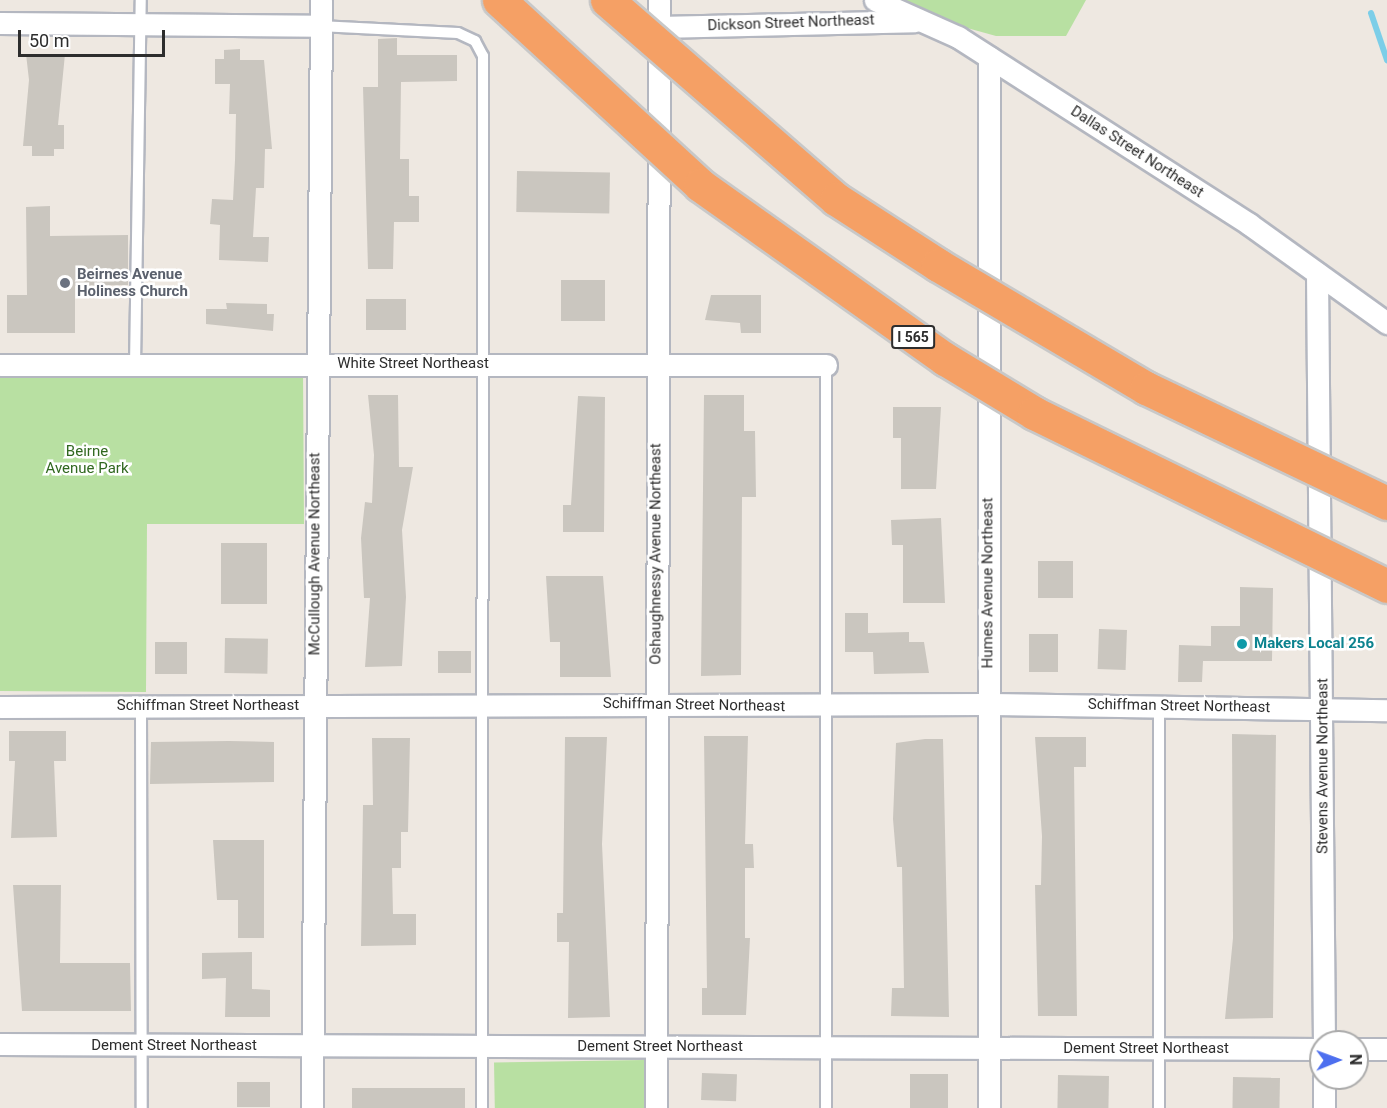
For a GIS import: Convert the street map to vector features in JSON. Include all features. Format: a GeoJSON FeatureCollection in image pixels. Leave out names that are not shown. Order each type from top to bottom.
{"type":"FeatureCollection","features":[{"type":"Feature","properties":{"kind":"highway","name":"I 565"},"geometry":{"type":"LineString","coordinates":[[499,0],[700,185],[945,359],[1034,413],[1387,586]]}},
{"type":"Feature","properties":{"kind":"highway"},"geometry":{"type":"LineString","coordinates":[[607,0],[836,199],[938,265],[1146,388],[1387,503]]}},
{"type":"Feature","properties":{"kind":"street","name":"McCullough Avenue Northeast"},"geometry":{"type":"LineString","coordinates":[[312,1108],[318,26],[321,0]]}},
{"type":"Feature","properties":{"kind":"street","name":"Oshaughnessy Avenue Northeast"},"geometry":{"type":"LineString","coordinates":[[656,1108],[655,704],[659,0]]}},
{"type":"Feature","properties":{"kind":"street","name":"Dallas Street Northeast"},"geometry":{"type":"LineString","coordinates":[[875,0],[924,22],[989,57],[1317,273],[1387,323]]}},
{"type":"Feature","properties":{"kind":"street","name":"Dickson Street Northeast"},"geometry":{"type":"LineString","coordinates":[[658,27],[924,22]]}},
{"type":"Feature","properties":{"kind":"street"},"geometry":{"type":"LineString","coordinates":[[0,23],[318,26]]}},
{"type":"Feature","properties":{"kind":"street","name":"Humes Avenue Northeast"},"geometry":{"type":"LineString","coordinates":[[989,57],[989,1108]]}},
{"type":"Feature","properties":{"kind":"street","name":"Stevens Avenue Northeast"},"geometry":{"type":"LineString","coordinates":[[1317,273],[1324,1030]]}},
{"type":"Feature","properties":{"kind":"street","name":"White Street Northeast"},"geometry":{"type":"LineString","coordinates":[[0,365],[826,365]]}},
{"type":"Feature","properties":{"kind":"street","name":"Schiffman Street Northeast"},"geometry":{"type":"LineString","coordinates":[[0,707],[988,704],[1387,710]]}},
{"type":"Feature","properties":{"kind":"street","name":"Dement Street Northeast"},"geometry":{"type":"LineString","coordinates":[[0,1044],[313,1047],[1309,1049]]}},
{"type":"Feature","properties":{"kind":"street"},"geometry":{"type":"LineString","coordinates":[[1369,1049],[1387,1049]]}},
{"type":"Feature","properties":{"kind":"street"},"geometry":{"type":"LineString","coordinates":[[1324,1090],[1324,1108]]}},
{"type":"Feature","properties":{"kind":"lane"},"geometry":{"type":"LineString","coordinates":[[135,365],[141,0]]}},
{"type":"Feature","properties":{"kind":"lane"},"geometry":{"type":"LineString","coordinates":[[318,26],[458,33],[475,41],[483,56],[485,705],[482,1108]]}},
{"type":"Feature","properties":{"kind":"lane"},"geometry":{"type":"LineString","coordinates":[[826,365],[826,1108]]}},
{"type":"Feature","properties":{"kind":"lane"},"geometry":{"type":"LineString","coordinates":[[1159,705],[1159,1108]]}},
{"type":"Feature","properties":{"kind":"lane"},"geometry":{"type":"LineString","coordinates":[[141,707],[142,1108]]}},
{"type":"Feature","properties":{"kind":"green space"},"geometry":{"type":"Polygon","coordinates":[[[892,0],[1086,0],[1066,36],[996,36],[895,8],[892,0]]]}},
{"type":"Feature","properties":{"kind":"green space","name":"Beirne Avenue Park"},"geometry":{"type":"Polygon","coordinates":[[[303,371],[304,524],[147,524],[146,692],[0,691],[0,374],[303,371]]]}},
{"type":"Feature","properties":{"kind":"green space"},"geometry":{"type":"Polygon","coordinates":[[[644,1060],[645,1108],[495,1108],[494,1063],[644,1060]]]}},
{"type":"Feature","properties":{"kind":"building"},"geometry":{"type":"Polygon","coordinates":[[[397,38],[397,55],[457,55],[457,81],[401,82],[400,159],[409,159],[409,196],[419,196],[419,222],[394,222],[393,269],[368,269],[363,87],[378,87],[378,39],[397,38]]]}},
{"type":"Feature","properties":{"kind":"building"},"geometry":{"type":"Polygon","coordinates":[[[240,49],[240,60],[264,60],[272,149],[265,149],[264,188],[256,188],[253,237],[269,237],[268,262],[219,260],[220,225],[210,224],[212,199],[233,200],[235,160],[236,114],[229,114],[230,84],[215,84],[215,59],[224,59],[224,50],[240,49]]]}},
{"type":"Feature","properties":{"kind":"building"},"geometry":{"type":"Polygon","coordinates":[[[26,54],[65,54],[58,125],[64,125],[64,149],[54,149],[54,156],[32,156],[32,146],[23,146],[29,80],[26,54]]]}},
{"type":"Feature","properties":{"kind":"building"},"geometry":{"type":"Polygon","coordinates":[[[517,171],[610,173],[609,214],[516,212],[517,171]]]}},
{"type":"Feature","properties":{"kind":"building"},"geometry":{"type":"Polygon","coordinates":[[[50,206],[50,236],[128,235],[128,285],[75,286],[75,333],[7,333],[7,295],[27,295],[26,207],[50,206]]]}},
{"type":"Feature","properties":{"kind":"building"},"geometry":{"type":"Polygon","coordinates":[[[561,280],[605,280],[605,321],[561,321],[561,280]]]}},
{"type":"Feature","properties":{"kind":"building"},"geometry":{"type":"Polygon","coordinates":[[[711,295],[761,295],[761,333],[741,333],[740,323],[705,320],[711,295]]]}},
{"type":"Feature","properties":{"kind":"building"},"geometry":{"type":"Polygon","coordinates":[[[366,299],[406,299],[406,330],[366,330],[366,299]]]}},
{"type":"Feature","properties":{"kind":"building"},"geometry":{"type":"Polygon","coordinates":[[[226,303],[267,304],[267,314],[274,314],[273,331],[206,324],[206,309],[227,309],[226,303]]]}},
{"type":"Feature","properties":{"kind":"building"},"geometry":{"type":"Polygon","coordinates":[[[368,395],[398,395],[399,467],[413,467],[402,530],[406,597],[402,666],[365,667],[370,598],[364,598],[361,538],[365,502],[372,503],[374,455],[368,395]]]}},
{"type":"Feature","properties":{"kind":"building"},"geometry":{"type":"Polygon","coordinates":[[[704,395],[744,395],[744,431],[755,431],[756,497],[742,497],[741,675],[701,676],[704,395]]]}},
{"type":"Feature","properties":{"kind":"building"},"geometry":{"type":"Polygon","coordinates":[[[578,396],[605,397],[604,532],[563,532],[563,505],[571,505],[578,396]]]}},
{"type":"Feature","properties":{"kind":"building"},"geometry":{"type":"Polygon","coordinates":[[[893,407],[941,407],[936,489],[901,489],[901,438],[893,438],[893,407]]]}},
{"type":"Feature","properties":{"kind":"building"},"geometry":{"type":"Polygon","coordinates":[[[941,518],[945,603],[903,603],[903,545],[892,545],[891,520],[941,518]]]}},
{"type":"Feature","properties":{"kind":"building"},"geometry":{"type":"Polygon","coordinates":[[[221,543],[267,543],[267,604],[221,604],[221,543]]]}},
{"type":"Feature","properties":{"kind":"building"},"geometry":{"type":"Polygon","coordinates":[[[1038,561],[1073,561],[1073,598],[1038,598],[1038,561]]]}},
{"type":"Feature","properties":{"kind":"building"},"geometry":{"type":"Polygon","coordinates":[[[546,576],[603,576],[611,677],[560,677],[560,642],[550,642],[546,576]]]}},
{"type":"Feature","properties":{"kind":"building"},"geometry":{"type":"Polygon","coordinates":[[[1240,587],[1273,588],[1272,661],[1203,661],[1202,682],[1178,682],[1179,645],[1211,646],[1211,626],[1240,626],[1240,587]]]}},
{"type":"Feature","properties":{"kind":"building"},"geometry":{"type":"Polygon","coordinates":[[[845,613],[868,613],[868,633],[909,632],[909,642],[924,642],[929,673],[874,674],[873,652],[845,652],[845,613]]]}},
{"type":"Feature","properties":{"kind":"building"},"geometry":{"type":"Polygon","coordinates":[[[1099,629],[1127,630],[1126,670],[1098,669],[1099,629]]]}},
{"type":"Feature","properties":{"kind":"building"},"geometry":{"type":"Polygon","coordinates":[[[1029,634],[1058,634],[1058,672],[1029,672],[1029,634]]]}},
{"type":"Feature","properties":{"kind":"building"},"geometry":{"type":"Polygon","coordinates":[[[225,638],[268,639],[267,674],[224,673],[225,638]]]}},
{"type":"Feature","properties":{"kind":"building"},"geometry":{"type":"Polygon","coordinates":[[[155,642],[187,642],[187,674],[155,674],[155,642]]]}},
{"type":"Feature","properties":{"kind":"building"},"geometry":{"type":"Polygon","coordinates":[[[438,651],[471,651],[471,673],[438,673],[438,651]]]}},
{"type":"Feature","properties":{"kind":"building"},"geometry":{"type":"Polygon","coordinates":[[[9,731],[66,731],[66,761],[54,761],[57,837],[11,838],[15,761],[9,761],[9,731]]]}},
{"type":"Feature","properties":{"kind":"building"},"geometry":{"type":"Polygon","coordinates":[[[1232,734],[1276,735],[1273,1018],[1225,1019],[1233,938],[1232,734]]]}},
{"type":"Feature","properties":{"kind":"building"},"geometry":{"type":"Polygon","coordinates":[[[704,736],[748,736],[745,844],[753,844],[754,868],[745,868],[745,938],[750,938],[746,1015],[702,1015],[702,988],[707,988],[704,736]]]}},
{"type":"Feature","properties":{"kind":"building"},"geometry":{"type":"Polygon","coordinates":[[[565,737],[607,737],[602,844],[610,1017],[568,1018],[569,942],[557,942],[557,913],[563,913],[565,737]]]}},
{"type":"Feature","properties":{"kind":"building"},"geometry":{"type":"Polygon","coordinates":[[[1035,737],[1086,737],[1086,767],[1074,767],[1077,1016],[1038,1016],[1035,885],[1041,885],[1042,836],[1035,737]]]}},
{"type":"Feature","properties":{"kind":"building"},"geometry":{"type":"Polygon","coordinates":[[[372,738],[410,738],[408,832],[401,832],[401,868],[392,868],[393,914],[416,914],[416,945],[361,946],[363,805],[373,805],[372,738]]]}},
{"type":"Feature","properties":{"kind":"building"},"geometry":{"type":"Polygon","coordinates":[[[943,739],[949,1017],[891,1016],[892,988],[904,988],[902,867],[897,867],[893,819],[896,743],[943,739]]]}},
{"type":"Feature","properties":{"kind":"building"},"geometry":{"type":"Polygon","coordinates":[[[151,742],[274,742],[274,782],[150,784],[151,742]]]}},
{"type":"Feature","properties":{"kind":"building"},"geometry":{"type":"Polygon","coordinates":[[[213,840],[264,840],[264,938],[238,938],[238,900],[217,900],[213,840]]]}},
{"type":"Feature","properties":{"kind":"building"},"geometry":{"type":"Polygon","coordinates":[[[13,885],[61,885],[60,963],[130,963],[131,1011],[22,1011],[13,885]]]}},
{"type":"Feature","properties":{"kind":"building"},"geometry":{"type":"Polygon","coordinates":[[[252,952],[252,989],[270,990],[270,1017],[225,1017],[226,978],[202,979],[202,953],[252,952]]]}},
{"type":"Feature","properties":{"kind":"building"},"geometry":{"type":"Polygon","coordinates":[[[702,1073],[737,1074],[736,1101],[701,1100],[702,1073]]]}},
{"type":"Feature","properties":{"kind":"building"},"geometry":{"type":"Polygon","coordinates":[[[910,1074],[948,1074],[948,1108],[910,1108],[910,1074]]]}},
{"type":"Feature","properties":{"kind":"building"},"geometry":{"type":"Polygon","coordinates":[[[1058,1075],[1109,1076],[1108,1108],[1057,1108],[1058,1075]]]}},
{"type":"Feature","properties":{"kind":"building"},"geometry":{"type":"Polygon","coordinates":[[[1233,1077],[1280,1078],[1279,1108],[1232,1108],[1233,1077]]]}},
{"type":"Feature","properties":{"kind":"building"},"geometry":{"type":"Polygon","coordinates":[[[237,1082],[270,1082],[270,1107],[237,1107],[237,1082]]]}},
{"type":"Feature","properties":{"kind":"building"},"geometry":{"type":"Polygon","coordinates":[[[352,1088],[465,1088],[465,1108],[352,1108],[352,1088]]]}},
{"type":"Feature","properties":{"kind":"waterway"},"geometry":{"type":"LineString","coordinates":[[1371,13],[1387,60]]}},
{"type":"Feature","properties":{"kind":"place","name":"Beirnes Avenue Holiness Church"},"geometry":{"type":"Point","coordinates":[65,283]}},
{"type":"Feature","properties":{"kind":"place","name":"Makers Local 256"},"geometry":{"type":"Point","coordinates":[1242,644]}}]}
